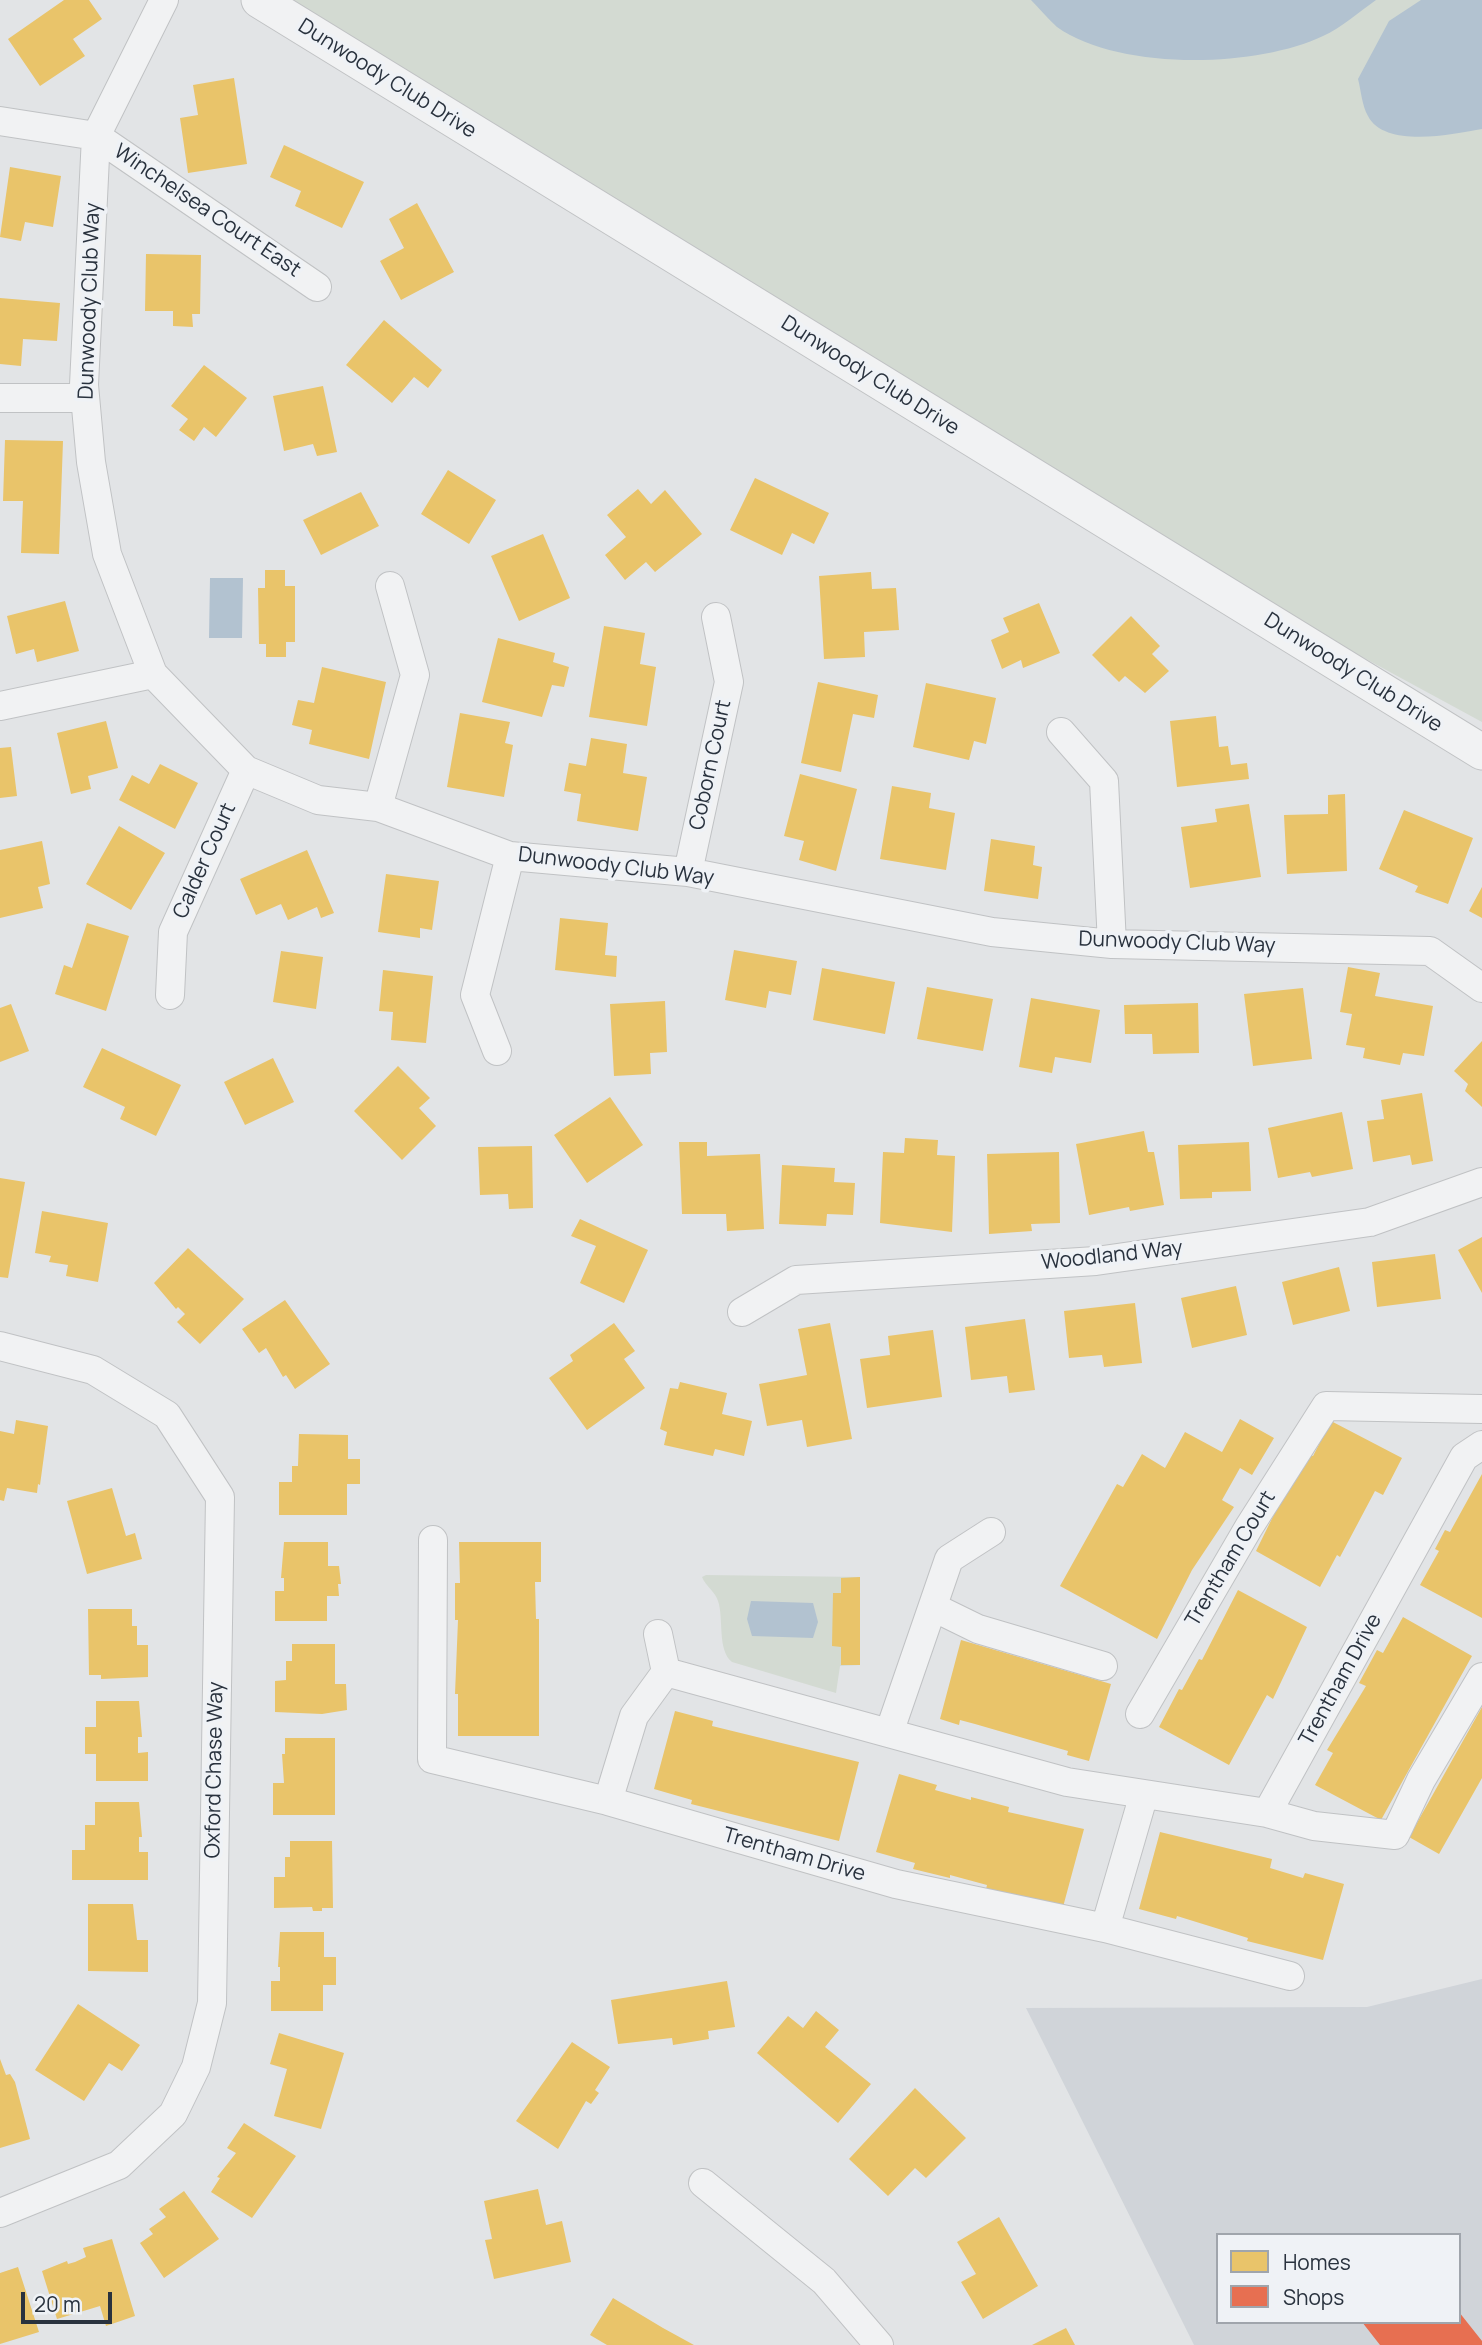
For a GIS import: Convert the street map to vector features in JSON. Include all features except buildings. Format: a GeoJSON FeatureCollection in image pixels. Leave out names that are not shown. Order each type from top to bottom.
{"type":"FeatureCollection","features":[{"type":"Feature","properties":{"kind":"street","name":"Dunwoody Club Way"},"geometry":{"type":"LineString","coordinates":[[164,0],[96,136],[85,398],[91,462],[107,554],[153,674],[246,770],[318,800],[378,807],[510,856],[688,872],[992,932],[1112,944],[1430,951],[1482,988]]}},
{"type":"Feature","properties":{"kind":"street","name":"Dunwoody Club Drive"},"geometry":{"type":"LineString","coordinates":[[259,0],[1482,752]]}},
{"type":"Feature","properties":{"kind":"street"},"geometry":{"type":"LineString","coordinates":[[0,121],[96,136]]}},
{"type":"Feature","properties":{"kind":"street","name":"Winchelsea Court East"},"geometry":{"type":"LineString","coordinates":[[96,136],[317,287]]}},
{"type":"Feature","properties":{"kind":"street"},"geometry":{"type":"LineString","coordinates":[[0,398],[85,398]]}},
{"type":"Feature","properties":{"kind":"street"},"geometry":{"type":"LineString","coordinates":[[378,807],[415,675],[390,586]]}},
{"type":"Feature","properties":{"kind":"street","name":"Coborn Court"},"geometry":{"type":"LineString","coordinates":[[688,872],[729,682],[716,617]]}},
{"type":"Feature","properties":{"kind":"street"},"geometry":{"type":"LineString","coordinates":[[0,706],[153,674]]}},
{"type":"Feature","properties":{"kind":"street"},"geometry":{"type":"LineString","coordinates":[[1061,732],[1104,781],[1112,944]]}},
{"type":"Feature","properties":{"kind":"street","name":"Calder Court"},"geometry":{"type":"LineString","coordinates":[[170,995],[173,932],[246,770]]}},
{"type":"Feature","properties":{"kind":"street"},"geometry":{"type":"LineString","coordinates":[[497,1051],[475,995],[510,856]]}},
{"type":"Feature","properties":{"kind":"street","name":"Woodland Way"},"geometry":{"type":"LineString","coordinates":[[742,1312],[796,1280],[1096,1261],[1370,1222],[1482,1182]]}},
{"type":"Feature","properties":{"kind":"street","name":"Oxford Chase Way"},"geometry":{"type":"LineString","coordinates":[[0,1346],[93,1370],[167,1415],[220,1497],[212,2003],[196,2067],[173,2114],[119,2165],[0,2213]]}},
{"type":"Feature","properties":{"kind":"street","name":"Trentham Court"},"geometry":{"type":"LineString","coordinates":[[1140,1714],[1249,1527],[1326,1406],[1482,1409]]}},
{"type":"Feature","properties":{"kind":"street","name":"Trentham Drive"},"geometry":{"type":"LineString","coordinates":[[1267,1813],[1464,1457],[1482,1445]]}},
{"type":"Feature","properties":{"kind":"street"},"geometry":{"type":"LineString","coordinates":[[889,1733],[949,1559],[991,1532]]}},
{"type":"Feature","properties":{"kind":"street","name":"Trentham Drive"},"geometry":{"type":"LineString","coordinates":[[433,1540],[432,1759],[608,1801],[896,1884],[1105,1928],[1290,1976]]}},
{"type":"Feature","properties":{"kind":"street"},"geometry":{"type":"LineString","coordinates":[[933,1607],[978,1629],[1103,1666]]}},
{"type":"Feature","properties":{"kind":"street"},"geometry":{"type":"LineString","coordinates":[[608,1801],[634,1716],[666,1672],[658,1634]]}},
{"type":"Feature","properties":{"kind":"street"},"geometry":{"type":"LineString","coordinates":[[666,1672],[1067,1782],[1267,1813],[1314,1826],[1395,1835],[1421,1780],[1482,1676]]}},
{"type":"Feature","properties":{"kind":"street"},"geometry":{"type":"LineString","coordinates":[[1105,1928],[1144,1794]]}},
{"type":"Feature","properties":{"kind":"street"},"geometry":{"type":"LineString","coordinates":[[703,2183],[824,2281],[879,2345]]}},
{"type":"Feature","properties":{"kind":"shaded area"},"geometry":{"type":"Polygon","coordinates":[[[253,0],[1482,0],[1482,722],[1095,512],[738,292],[376,51],[253,0]]]}},
{"type":"Feature","properties":{"kind":"shaded area"},"geometry":{"type":"Polygon","coordinates":[[[702,1577],[860,1577],[860,1665],[840,1666],[836,1693],[732,1662],[724,1650],[718,1601],[702,1577]]]}},
{"type":"Feature","properties":{"kind":"shaded area"},"geometry":{"type":"Polygon","coordinates":[[[1482,1979],[1482,2345],[1194,2345],[1026,2008],[1367,2007],[1482,1979]]]}},
{"type":"Feature","properties":{"kind":"water"},"geometry":{"type":"Polygon","coordinates":[[[1031,0],[1376,0],[1330,33],[1295,47],[1226,59],[1188,60],[1151,58],[1083,41],[1057,27],[1031,0]]]}},
{"type":"Feature","properties":{"kind":"water"},"geometry":{"type":"Polygon","coordinates":[[[1421,0],[1482,0],[1482,129],[1438,136],[1404,136],[1389,133],[1377,126],[1366,112],[1358,79],[1389,21],[1421,0]]]}},
{"type":"Feature","properties":{"kind":"water"},"geometry":{"type":"Polygon","coordinates":[[[210,578],[243,578],[242,638],[209,638],[210,578]]]}},
{"type":"Feature","properties":{"kind":"water"},"geometry":{"type":"Polygon","coordinates":[[[751,1601],[813,1603],[818,1622],[813,1638],[752,1636],[747,1619],[751,1601]]]}}]}
